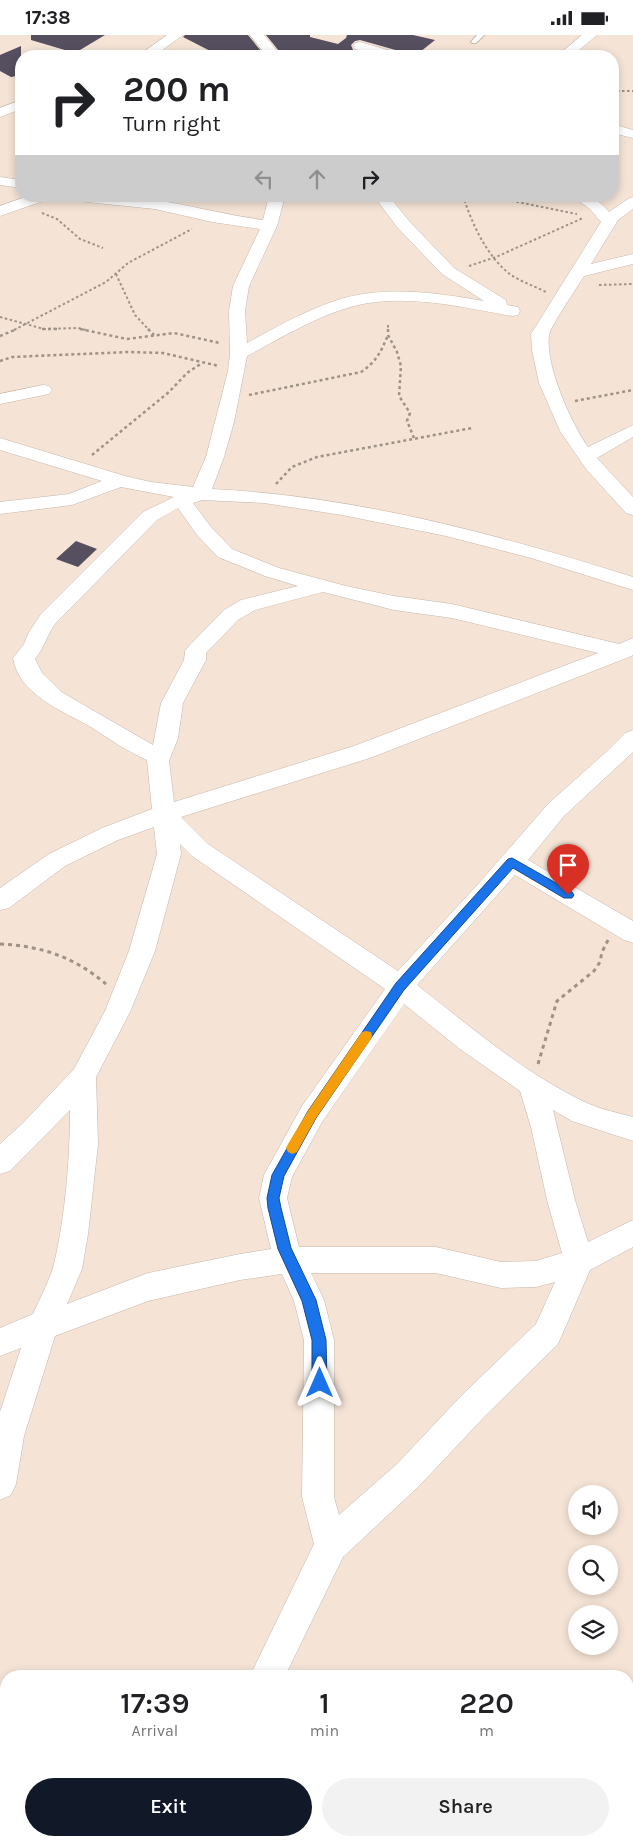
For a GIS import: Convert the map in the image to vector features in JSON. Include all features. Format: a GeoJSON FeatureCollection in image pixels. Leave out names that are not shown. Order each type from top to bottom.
{"type":"FeatureCollection","features":[{"type":"Feature","properties":{"kind":"street"},"geometry":{"type":"LineString","coordinates":[[155,50],[176,35]]}},
{"type":"Feature","properties":{"kind":"street"},"geometry":{"type":"LineString","coordinates":[[257,35],[269,50]]}},
{"type":"Feature","properties":{"kind":"street"},"geometry":{"type":"LineString","coordinates":[[356,50],[372,35]]}},
{"type":"Feature","properties":{"kind":"street"},"geometry":{"type":"LineString","coordinates":[[571,50],[590,35]]}},
{"type":"Feature","properties":{"kind":"street"},"geometry":{"type":"LineString","coordinates":[[360,47],[371,50]]}},
{"type":"Feature","properties":{"kind":"street"},"geometry":{"type":"LineString","coordinates":[[0,113],[15,107]]}},
{"type":"Feature","properties":{"kind":"street"},"geometry":{"type":"LineString","coordinates":[[619,130],[633,135]]}},
{"type":"Feature","properties":{"kind":"street"},"geometry":{"type":"LineString","coordinates":[[0,181],[15,182]]}},
{"type":"Feature","properties":{"kind":"street"},"geometry":{"type":"LineString","coordinates":[[633,201],[611,220],[540,334],[540,351],[555,404],[586,456],[633,509]]}},
{"type":"Feature","properties":{"kind":"street"},"geometry":{"type":"LineString","coordinates":[[0,211],[29,202]]}},
{"type":"Feature","properties":{"kind":"street"},"geometry":{"type":"LineString","coordinates":[[136,202],[269,226]]}},
{"type":"Feature","properties":{"kind":"street"},"geometry":{"type":"LineString","coordinates":[[158,756],[144,751],[119,734],[54,698],[34,676],[24,660],[36,643],[39,632],[51,615],[150,516],[169,505],[191,497],[215,457],[225,422],[238,355],[236,311],[241,286],[269,226],[275,202]]}},
{"type":"Feature","properties":{"kind":"street"},"geometry":{"type":"LineString","coordinates":[[386,202],[403,224],[448,271],[512,311],[540,334]]}},
{"type":"Feature","properties":{"kind":"street"},"geometry":{"type":"LineString","coordinates":[[589,202],[611,220],[633,222]]}},
{"type":"Feature","properties":{"kind":"street"},"geometry":{"type":"LineString","coordinates":[[579,272],[633,259]]}},
{"type":"Feature","properties":{"kind":"street"},"geometry":{"type":"LineString","coordinates":[[238,355],[332,307],[364,299],[413,296],[512,311]]}},
{"type":"Feature","properties":{"kind":"street"},"geometry":{"type":"LineString","coordinates":[[0,399],[43,390]]}},
{"type":"Feature","properties":{"kind":"street"},"geometry":{"type":"LineString","coordinates":[[586,456],[633,430]]}},
{"type":"Feature","properties":{"kind":"street"},"geometry":{"type":"LineString","coordinates":[[0,444],[120,481],[191,497],[264,497],[342,509],[447,530],[633,584]]}},
{"type":"Feature","properties":{"kind":"street"},"geometry":{"type":"LineString","coordinates":[[0,508],[72,499],[120,481]]}},
{"type":"Feature","properties":{"kind":"street"},"geometry":{"type":"LineString","coordinates":[[191,497],[204,531],[225,553],[272,573],[394,603],[452,611],[628,649]]}},
{"type":"Feature","properties":{"kind":"street"},"geometry":{"type":"LineString","coordinates":[[0,1162],[33,1131],[83,1077],[122,1000],[142,951],[169,854],[158,756],[167,738],[172,703],[182,681],[195,660],[196,651],[231,615],[248,605],[323,586]]}},
{"type":"Feature","properties":{"kind":"street"},"geometry":{"type":"LineString","coordinates":[[0,901],[56,860],[110,834],[164,814],[362,752],[628,649]]}},
{"type":"Feature","properties":{"kind":"street"},"geometry":{"type":"LineString","coordinates":[[331,1545],[318,1497],[319,1340],[309,1300],[285,1249],[274,1208],[273,1198],[278,1175],[312,1114],[400,986],[512,862],[556,810],[613,759],[633,738]]}},
{"type":"Feature","properties":{"kind":"street"},"geometry":{"type":"LineString","coordinates":[[164,814],[200,850],[400,986],[469,1041],[531,1084],[582,1113],[633,1129]]}},
{"type":"Feature","properties":{"kind":"street"},"geometry":{"type":"LineString","coordinates":[[512,862],[626,929]]}},
{"type":"Feature","properties":{"kind":"street"},"geometry":{"type":"LineString","coordinates":[[0,1484],[8,1435],[44,1324],[67,1269],[74,1234],[84,1144],[83,1077]]}},
{"type":"Feature","properties":{"kind":"street"},"geometry":{"type":"LineString","coordinates":[[270,1670],[331,1545],[408,1475],[473,1406],[547,1334],[579,1261],[561,1200],[546,1127],[531,1084]]}},
{"type":"Feature","properties":{"kind":"street"},"geometry":{"type":"LineString","coordinates":[[0,1342],[44,1324],[53,1323],[148,1287],[240,1267],[290,1260],[436,1260],[501,1275],[536,1274],[579,1261],[633,1233]]}},
{"type":"Feature","properties":{"kind":"lane"},"geometry":{"type":"LineString","coordinates":[[474,42],[481,35]]}},
{"type":"Feature","properties":{"kind":"path"},"geometry":{"type":"LineString","coordinates":[[619,91],[633,91]]}},
{"type":"Feature","properties":{"kind":"path"},"geometry":{"type":"LineString","coordinates":[[465,202],[484,242],[509,273],[562,299]]}},
{"type":"Feature","properties":{"kind":"path"},"geometry":{"type":"LineString","coordinates":[[448,271],[496,257],[588,215],[518,202]]}},
{"type":"Feature","properties":{"kind":"path"},"geometry":{"type":"LineString","coordinates":[[21,205],[56,219],[80,239],[103,248]]}},
{"type":"Feature","properties":{"kind":"path"},"geometry":{"type":"LineString","coordinates":[[0,336],[28,324],[106,281],[134,260],[212,217]]}},
{"type":"Feature","properties":{"kind":"path"},"geometry":{"type":"LineString","coordinates":[[116,274],[135,315],[154,335]]}},
{"type":"Feature","properties":{"kind":"path"},"geometry":{"type":"LineString","coordinates":[[0,317],[44,329],[78,328],[127,339],[174,333],[213,342],[238,355]]}},
{"type":"Feature","properties":{"kind":"path"},"geometry":{"type":"LineString","coordinates":[[228,401],[361,372],[373,364],[380,355],[388,335],[388,325]]}},
{"type":"Feature","properties":{"kind":"path"},"geometry":{"type":"LineString","coordinates":[[388,335],[400,362],[398,392],[410,413],[408,421],[414,438]]}},
{"type":"Feature","properties":{"kind":"path"},"geometry":{"type":"LineString","coordinates":[[0,361],[12,357],[128,352],[173,354],[202,363]]}},
{"type":"Feature","properties":{"kind":"path"},"geometry":{"type":"LineString","coordinates":[[78,467],[169,392],[187,373],[202,363],[238,355]]}},
{"type":"Feature","properties":{"kind":"path"},"geometry":{"type":"LineString","coordinates":[[555,404],[633,390]]}},
{"type":"Feature","properties":{"kind":"path"},"geometry":{"type":"LineString","coordinates":[[264,497],[292,467],[316,457],[472,428]]}},
{"type":"Feature","properties":{"kind":"path"},"geometry":{"type":"LineString","coordinates":[[531,1084],[557,1001],[594,971],[600,962],[604,947],[626,929]]}},
{"type":"Feature","properties":{"kind":"path"},"geometry":{"type":"LineString","coordinates":[[0,944],[34,946],[65,956],[84,965],[122,1000]]}},
{"type":"Feature","properties":{"kind":"building"},"geometry":{"type":"Polygon","coordinates":[[[31,35],[105,35],[80,50],[65,50],[31,40],[31,35]]]}},
{"type":"Feature","properties":{"kind":"building"},"geometry":{"type":"Polygon","coordinates":[[[185,35],[248,35],[260,50],[208,50],[183,37],[185,35]]]}},
{"type":"Feature","properties":{"kind":"building"},"geometry":{"type":"Polygon","coordinates":[[[266,35],[310,35],[310,37],[338,44],[347,35],[413,35],[435,40],[422,50],[395,50],[360,40],[355,41],[351,45],[353,50],[278,50],[266,35]]]}},
{"type":"Feature","properties":{"kind":"building"},"geometry":{"type":"Polygon","coordinates":[[[21,46],[21,50],[15,50],[15,76],[11,77],[0,71],[0,55],[21,46]]]}},
{"type":"Feature","properties":{"kind":"building"},"geometry":{"type":"Polygon","coordinates":[[[76,541],[97,549],[78,567],[56,559],[76,541]]]}},
{"type":"Feature","properties":{"kind":"slow traffic"},"geometry":{"type":"LineString","coordinates":[[292,1148],[312,1114],[366,1036]]}},
{"type":"Feature","properties":{"kind":"route"},"geometry":{"type":"LineString","coordinates":[[320,1383],[319,1340],[309,1300],[285,1249],[274,1208],[273,1198],[278,1175],[312,1114],[400,986],[512,862],[568,895]]}}]}
